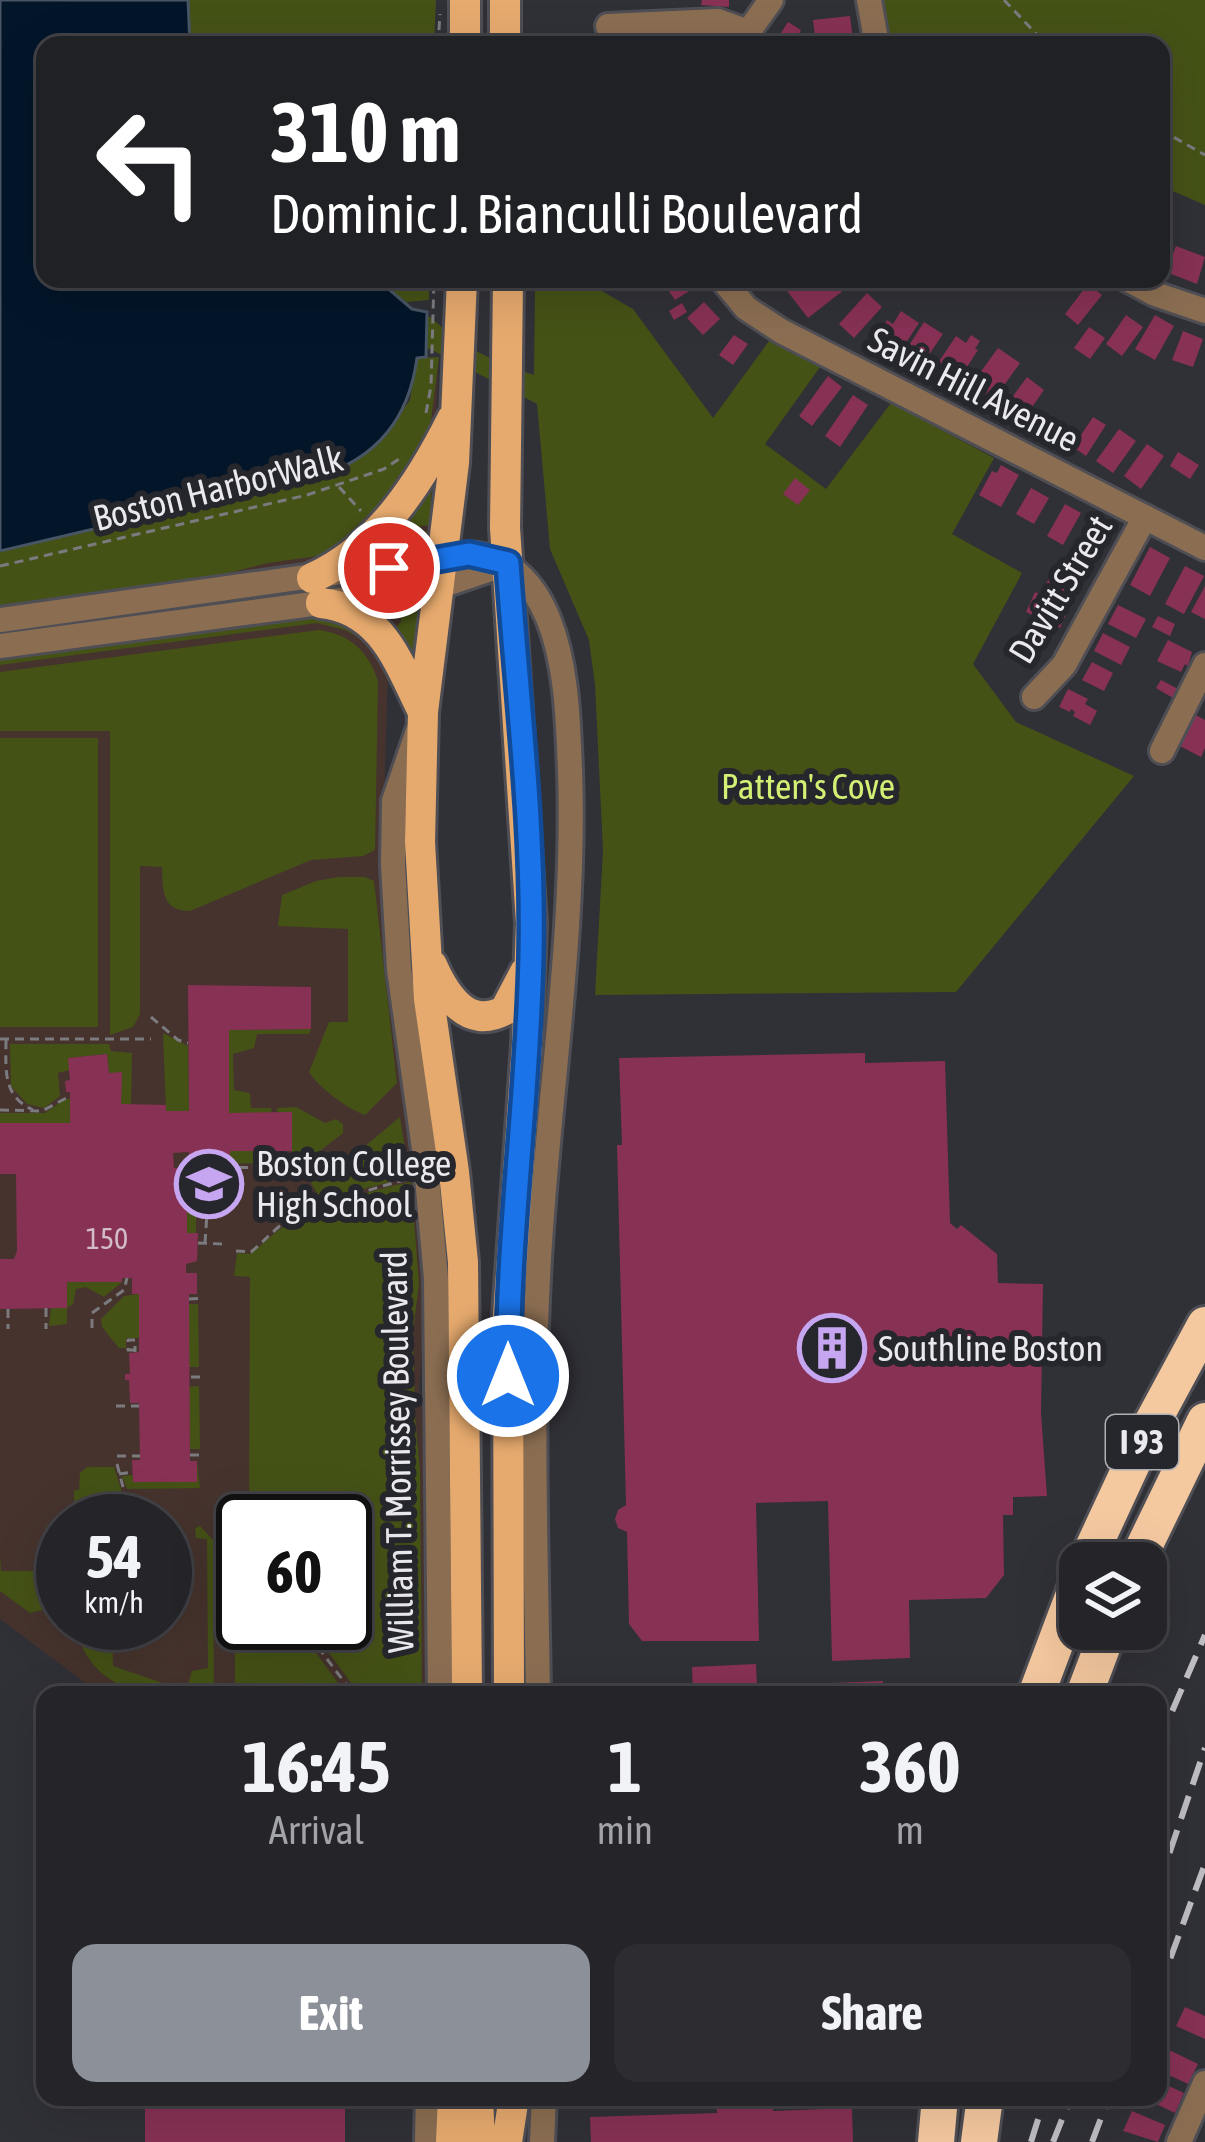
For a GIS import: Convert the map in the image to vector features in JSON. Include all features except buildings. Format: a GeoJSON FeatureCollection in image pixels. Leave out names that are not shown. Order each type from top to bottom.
{"type":"FeatureCollection","features":[{"type":"Feature","properties":{"kind":"highway","name":"I 93"},"geometry":{"type":"LineString","coordinates":[[1096,1542],[1145,1436],[1205,1325]]}},
{"type":"Feature","properties":{"kind":"highway","name":"I 93"},"geometry":{"type":"LineString","coordinates":[[1146,1542],[1205,1420]]}},
{"type":"Feature","properties":{"kind":"highway"},"geometry":{"type":"LineString","coordinates":[[1039,1686],[1059,1634]]}},
{"type":"Feature","properties":{"kind":"highway"},"geometry":{"type":"LineString","coordinates":[[1087,1686],[1101,1650]]}},
{"type":"Feature","properties":{"kind":"highway"},"geometry":{"type":"LineString","coordinates":[[936,2142],[939,2106]]}},
{"type":"Feature","properties":{"kind":"highway"},"geometry":{"type":"LineString","coordinates":[[979,2142],[984,2106]]}},
{"type":"Feature","properties":{"kind":"main road"},"geometry":{"type":"LineString","coordinates":[[465,0],[465,36]]}},
{"type":"Feature","properties":{"kind":"main road"},"geometry":{"type":"LineString","coordinates":[[505,0],[505,36]]}},
{"type":"Feature","properties":{"kind":"main road"},"geometry":{"type":"LineString","coordinates":[[508,288],[505,509],[530,863],[531,951],[509,1286],[509,1686]]}},
{"type":"Feature","properties":{"kind":"main road","name":"William T. Morrissey Boulevard"},"geometry":{"type":"LineString","coordinates":[[453,294],[459,401],[423,712],[420,842],[424,936],[463,1262],[467,1686]]}},
{"type":"Feature","properties":{"kind":"main road"},"geometry":{"type":"LineString","coordinates":[[423,712],[378,628],[317,591],[401,504],[459,401]]}},
{"type":"Feature","properties":{"kind":"main road"},"geometry":{"type":"LineString","coordinates":[[424,936],[452,1001],[481,1017],[494,1016],[510,1005],[531,951]]}},
{"type":"Feature","properties":{"kind":"main road"},"geometry":{"type":"LineString","coordinates":[[452,2142],[453,2106]]}},
{"type":"Feature","properties":{"kind":"main road"},"geometry":{"type":"LineString","coordinates":[[478,2106],[480,2142]]}},
{"type":"Feature","properties":{"kind":"main road"},"geometry":{"type":"LineString","coordinates":[[506,2142],[509,2106]]}},
{"type":"Feature","properties":{"kind":"street"},"geometry":{"type":"LineString","coordinates":[[746,36],[771,0]]}},
{"type":"Feature","properties":{"kind":"street"},"geometry":{"type":"LineString","coordinates":[[869,0],[875,36]]}},
{"type":"Feature","properties":{"kind":"street"},"geometry":{"type":"LineString","coordinates":[[608,26],[718,20],[740,36]]}},
{"type":"Feature","properties":{"kind":"street","name":"Savin Hill Avenue"},"geometry":{"type":"LineString","coordinates":[[729,288],[746,308],[781,331],[1205,548]]}},
{"type":"Feature","properties":{"kind":"street"},"geometry":{"type":"LineString","coordinates":[[1143,288],[1205,311]]}},
{"type":"Feature","properties":{"kind":"street","name":"Davitt Street"},"geometry":{"type":"LineString","coordinates":[[1034,698],[1064,665],[1145,517]]}},
{"type":"Feature","properties":{"kind":"street"},"geometry":{"type":"LineString","coordinates":[[0,646],[440,572],[483,555],[508,563],[531,588],[550,624],[564,690],[570,778],[569,913],[537,1288],[538,1686]]}},
{"type":"Feature","properties":{"kind":"street"},"geometry":{"type":"LineString","coordinates":[[0,620],[317,591]]}},
{"type":"Feature","properties":{"kind":"street"},"geometry":{"type":"LineString","coordinates":[[1162,751],[1205,665]]}},
{"type":"Feature","properties":{"kind":"street","name":"William T. Morrissey Boulevard"},"geometry":{"type":"LineString","coordinates":[[423,712],[394,801],[393,885],[436,1278],[440,1686]]}},
{"type":"Feature","properties":{"kind":"street"},"geometry":{"type":"LineString","coordinates":[[1178,2142],[1205,2083]]}},
{"type":"Feature","properties":{"kind":"street"},"geometry":{"type":"LineString","coordinates":[[428,2106],[428,2142]]}},
{"type":"Feature","properties":{"kind":"street"},"geometry":{"type":"LineString","coordinates":[[542,2142],[544,2106]]}},
{"type":"Feature","properties":{"kind":"path"},"geometry":{"type":"LineString","coordinates":[[438,36],[440,0]]}},
{"type":"Feature","properties":{"kind":"path"},"geometry":{"type":"LineString","coordinates":[[1004,0],[1038,36]]}},
{"type":"Feature","properties":{"kind":"path"},"geometry":{"type":"LineString","coordinates":[[1170,135],[1205,154]]}},
{"type":"Feature","properties":{"kind":"path"},"geometry":{"type":"LineString","coordinates":[[426,415],[432,369],[453,294]]}},
{"type":"Feature","properties":{"kind":"path","name":"Boston HarborWalk"},"geometry":{"type":"LineString","coordinates":[[0,566],[338,485],[384,469],[411,450]]}},
{"type":"Feature","properties":{"kind":"path"},"geometry":{"type":"LineString","coordinates":[[338,485],[362,511]]}},
{"type":"Feature","properties":{"kind":"path"},"geometry":{"type":"LineString","coordinates":[[151,1017],[178,1040],[188,1042]]}},
{"type":"Feature","properties":{"kind":"path"},"geometry":{"type":"LineString","coordinates":[[33,1110],[20,1103],[9,1088],[3,1039],[151,1039]]}},
{"type":"Feature","properties":{"kind":"path"},"geometry":{"type":"LineString","coordinates":[[0,1110],[52,1108],[70,1096]]}},
{"type":"Feature","properties":{"kind":"path"},"geometry":{"type":"LineString","coordinates":[[208,1168],[279,1167],[279,1151]]}},
{"type":"Feature","properties":{"kind":"path"},"geometry":{"type":"LineString","coordinates":[[205,1243],[209,1158]]}},
{"type":"Feature","properties":{"kind":"path"},"geometry":{"type":"LineString","coordinates":[[236,1251],[250,1252],[294,1216],[307,1215],[350,1194],[413,1178]]}},
{"type":"Feature","properties":{"kind":"path"},"geometry":{"type":"LineString","coordinates":[[208,1198],[239,1198]]}},
{"type":"Feature","properties":{"kind":"path"},"geometry":{"type":"LineString","coordinates":[[198,1243],[222,1244]]}},
{"type":"Feature","properties":{"kind":"path"},"geometry":{"type":"LineString","coordinates":[[92,1328],[92,1313],[124,1290],[127,1278]]}},
{"type":"Feature","properties":{"kind":"path"},"geometry":{"type":"LineString","coordinates":[[189,1299],[204,1298]]}},
{"type":"Feature","properties":{"kind":"path"},"geometry":{"type":"LineString","coordinates":[[46,1308],[46,1329]]}},
{"type":"Feature","properties":{"kind":"path"},"geometry":{"type":"LineString","coordinates":[[8,1309],[8,1329]]}},
{"type":"Feature","properties":{"kind":"path"},"geometry":{"type":"LineString","coordinates":[[116,1350],[133,1351]]}},
{"type":"Feature","properties":{"kind":"path"},"geometry":{"type":"LineString","coordinates":[[191,1377],[204,1377]]}},
{"type":"Feature","properties":{"kind":"path"},"geometry":{"type":"LineString","coordinates":[[116,1406],[140,1406]]}},
{"type":"Feature","properties":{"kind":"path"},"geometry":{"type":"LineString","coordinates":[[190,1455],[204,1455]]}},
{"type":"Feature","properties":{"kind":"path"},"geometry":{"type":"LineString","coordinates":[[117,1456],[140,1456]]}},
{"type":"Feature","properties":{"kind":"path"},"geometry":{"type":"LineString","coordinates":[[117,1464],[124,1491]]}},
{"type":"Feature","properties":{"kind":"path"},"geometry":{"type":"LineString","coordinates":[[119,1474],[133,1472]]}},
{"type":"Feature","properties":{"kind":"path"},"geometry":{"type":"LineString","coordinates":[[321,1650],[347,1686]]}},
{"type":"Feature","properties":{"kind":"shaded area","name":"Boston College High School"},"geometry":{"type":"Polygon","coordinates":[[[439,357],[430,533],[415,654],[388,673],[383,828],[426,1296],[419,1388],[427,1444],[431,1686],[82,1686],[84,1682],[41,1650],[192,1650],[192,1494],[36,1494],[36,1646],[0,1619],[0,551],[372,449],[410,400],[417,358],[439,357]]]}},
{"type":"Feature","properties":{"kind":"green space","name":"Patten's Cove"},"geometry":{"type":"Polygon","coordinates":[[[0,0],[436,0],[434,36],[36,36],[36,276],[0,0]]]}},
{"type":"Feature","properties":{"kind":"green space"},"geometry":{"type":"Polygon","coordinates":[[[882,0],[1205,0],[1205,205],[1170,190],[1170,36],[888,36],[882,0]]]}},
{"type":"Feature","properties":{"kind":"green space","name":"Patten's Cove"},"geometry":{"type":"Polygon","coordinates":[[[38,288],[429,288],[429,300],[407,302],[412,309],[426,314],[469,347],[534,375],[535,288],[600,290],[633,309],[713,418],[769,341],[820,367],[765,444],[826,489],[891,403],[994,458],[952,534],[1022,573],[973,664],[1016,722],[1134,776],[956,992],[595,995],[603,850],[595,685],[589,640],[550,549],[537,404],[430,349],[418,348],[69,529],[38,288]]]}},
{"type":"Feature","properties":{"kind":"green space"},"geometry":{"type":"Polygon","coordinates":[[[439,357],[429,436],[410,480],[331,554],[268,563],[192,582],[0,607],[0,551],[319,476],[372,449],[410,400],[417,358],[439,357]]]}},
{"type":"Feature","properties":{"kind":"green space"},"geometry":{"type":"Polygon","coordinates":[[[432,480],[430,525],[389,531],[432,480]]]}},
{"type":"Feature","properties":{"kind":"green space"},"geometry":{"type":"Polygon","coordinates":[[[430,531],[425,548],[392,554],[390,537],[430,531]]]}},
{"type":"Feature","properties":{"kind":"green space"},"geometry":{"type":"Polygon","coordinates":[[[386,578],[388,585],[0,637],[0,629],[386,578]]]}},
{"type":"Feature","properties":{"kind":"green space"},"geometry":{"type":"Polygon","coordinates":[[[399,601],[422,605],[416,652],[408,658],[391,634],[401,621],[399,601]]]}},
{"type":"Feature","properties":{"kind":"green space"},"geometry":{"type":"Polygon","coordinates":[[[341,617],[371,644],[345,630],[317,623],[0,665],[0,659],[341,617]]]}},
{"type":"Feature","properties":{"kind":"green space"},"geometry":{"type":"Polygon","coordinates":[[[319,630],[357,646],[378,681],[375,850],[363,856],[311,860],[190,911],[169,903],[162,867],[140,866],[140,1014],[133,1027],[110,1035],[110,731],[0,731],[0,672],[319,630]]]}},
{"type":"Feature","properties":{"kind":"green space"},"geometry":{"type":"Polygon","coordinates":[[[0,738],[98,738],[98,1027],[0,1027],[0,738]]]}},
{"type":"Feature","properties":{"kind":"green space"},"geometry":{"type":"Polygon","coordinates":[[[339,877],[374,881],[397,1083],[365,1115],[334,1097],[309,1072],[329,1022],[348,1022],[348,929],[278,926],[282,895],[339,877]]]}},
{"type":"Feature","properties":{"kind":"green space"},"geometry":{"type":"Polygon","coordinates":[[[311,1029],[309,1034],[257,1034],[254,1048],[233,1054],[234,1090],[250,1093],[251,1108],[271,1108],[272,1113],[229,1113],[229,1030],[311,1029]]]}},
{"type":"Feature","properties":{"kind":"green space"},"geometry":{"type":"Polygon","coordinates":[[[163,1033],[188,1046],[189,1111],[166,1111],[163,1033]]]}},
{"type":"Feature","properties":{"kind":"green space"},"geometry":{"type":"Polygon","coordinates":[[[10,1044],[109,1044],[111,1051],[132,1053],[131,1105],[121,1104],[121,1073],[109,1073],[107,1054],[69,1058],[69,1070],[58,1073],[60,1096],[44,1108],[27,1104],[11,1086],[10,1044]]]}},
{"type":"Feature","properties":{"kind":"green space"},"geometry":{"type":"Polygon","coordinates":[[[70,1099],[70,1123],[0,1123],[0,1113],[45,1113],[70,1099]]]}},
{"type":"Feature","properties":{"kind":"green space"},"geometry":{"type":"Polygon","coordinates":[[[296,1107],[325,1123],[336,1119],[343,1124],[343,1133],[306,1162],[292,1163],[292,1113],[276,1113],[278,1108],[296,1107]]]}},
{"type":"Feature","properties":{"kind":"green space"},"geometry":{"type":"Polygon","coordinates":[[[400,1117],[409,1177],[348,1193],[301,1213],[319,1196],[311,1183],[318,1173],[364,1147],[400,1117]]]}},
{"type":"Feature","properties":{"kind":"green space"},"geometry":{"type":"Polygon","coordinates":[[[230,1151],[275,1151],[275,1163],[214,1164],[214,1158],[229,1158],[230,1151]]]}},
{"type":"Feature","properties":{"kind":"green space"},"geometry":{"type":"Polygon","coordinates":[[[187,1170],[204,1170],[204,1191],[196,1192],[196,1233],[187,1233],[187,1170]]]}},
{"type":"Feature","properties":{"kind":"green space"},"geometry":{"type":"Polygon","coordinates":[[[411,1182],[419,1284],[413,1331],[422,1686],[353,1686],[327,1650],[372,1650],[372,1494],[249,1494],[250,1277],[234,1276],[237,1253],[250,1254],[291,1222],[411,1182]]]}},
{"type":"Feature","properties":{"kind":"green space"},"geometry":{"type":"Polygon","coordinates":[[[67,1282],[122,1282],[104,1297],[86,1287],[76,1289],[73,1304],[67,1308],[67,1282]]]}},
{"type":"Feature","properties":{"kind":"green space"},"geometry":{"type":"Polygon","coordinates":[[[139,1294],[139,1338],[126,1338],[126,1348],[119,1348],[101,1319],[124,1296],[139,1294]]]}},
{"type":"Feature","properties":{"kind":"green space"},"geometry":{"type":"Polygon","coordinates":[[[189,1304],[198,1304],[199,1367],[189,1367],[189,1304]]]}},
{"type":"Feature","properties":{"kind":"green space"},"geometry":{"type":"Polygon","coordinates":[[[51,1308],[67,1308],[67,1324],[49,1326],[51,1308]]]}},
{"type":"Feature","properties":{"kind":"green space"},"geometry":{"type":"Polygon","coordinates":[[[199,1386],[200,1449],[190,1449],[189,1387],[199,1386]]]}},
{"type":"Feature","properties":{"kind":"green space"},"geometry":{"type":"Polygon","coordinates":[[[197,1461],[200,1488],[127,1489],[122,1476],[133,1475],[134,1482],[196,1482],[197,1461]]]}},
{"type":"Feature","properties":{"kind":"green space"},"geometry":{"type":"Polygon","coordinates":[[[87,1467],[114,1467],[121,1494],[74,1494],[79,1490],[80,1473],[87,1467]]]}},
{"type":"Feature","properties":{"kind":"green space"},"geometry":{"type":"Polygon","coordinates":[[[200,1526],[213,1540],[214,1686],[188,1686],[192,1671],[208,1668],[207,1539],[196,1538],[195,1528],[200,1526]]]}},
{"type":"Feature","properties":{"kind":"green space"},"geometry":{"type":"Polygon","coordinates":[[[0,1556],[1,1571],[36,1571],[36,1612],[30,1613],[0,1591],[0,1556]]]}},
{"type":"Feature","properties":{"kind":"green space"},"geometry":{"type":"Polygon","coordinates":[[[84,1650],[113,1650],[113,1666],[171,1686],[123,1686],[95,1666],[84,1650]]]}},
{"type":"Feature","properties":{"kind":"green space"},"geometry":{"type":"Polygon","coordinates":[[[235,1650],[314,1650],[340,1686],[235,1686],[235,1650]]]}},
{"type":"Feature","properties":{"kind":"water"},"geometry":{"type":"Polygon","coordinates":[[[0,0],[188,0],[190,36],[36,36],[36,288],[388,288],[412,309],[427,312],[426,357],[417,358],[407,399],[387,433],[340,468],[0,551],[0,0]]]}},
{"type":"Feature","properties":{"kind":"railway"},"geometry":{"type":"LineString","coordinates":[[1167,1723],[1205,1635]]}},
{"type":"Feature","properties":{"kind":"railway"},"geometry":{"type":"LineString","coordinates":[[1167,1860],[1205,1748]]}},
{"type":"Feature","properties":{"kind":"railway"},"geometry":{"type":"LineString","coordinates":[[1167,1967],[1205,1864]]}},
{"type":"Feature","properties":{"kind":"railway"},"geometry":{"type":"LineString","coordinates":[[1031,2142],[1042,2106]]}},
{"type":"Feature","properties":{"kind":"railway"},"geometry":{"type":"LineString","coordinates":[[1053,2142],[1067,2106]]}},
{"type":"Feature","properties":{"kind":"railway"},"geometry":{"type":"LineString","coordinates":[[1092,2142],[1106,2106]]}},
{"type":"Feature","properties":{"kind":"place","name":"Boston College High School"},"geometry":{"type":"Point","coordinates":[209,1184]}},
{"type":"Feature","properties":{"kind":"place","name":"Southline Boston"},"geometry":{"type":"Point","coordinates":[832,1348]}},
{"type":"Feature","properties":{"kind":"route"},"geometry":{"type":"LineString","coordinates":[[389,568],[469,554],[508,563],[530,863],[531,951],[510,1256],[508,1376]]}}]}
